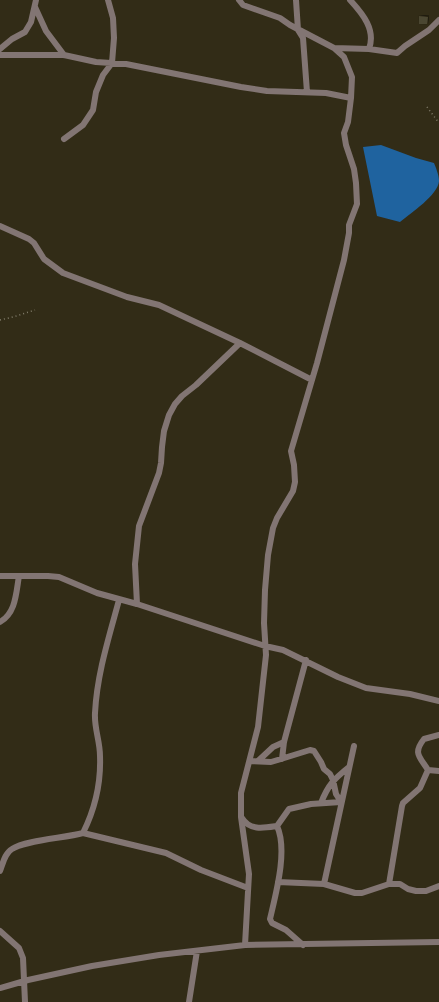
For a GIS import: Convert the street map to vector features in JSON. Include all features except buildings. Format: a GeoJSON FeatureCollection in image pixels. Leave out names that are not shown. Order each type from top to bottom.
{"type":"FeatureCollection","features":[{"type":"Feature","properties":{"kind":"street"},"geometry":{"type":"LineString","coordinates":[[64,139],[83,124],[93,110],[96,92],[103,75],[112,63],[114,38],[108,0]]}},
{"type":"Feature","properties":{"kind":"street"},"geometry":{"type":"LineString","coordinates":[[239,0],[243,5],[280,18],[298,30],[334,48],[344,57],[352,77],[348,122],[344,133],[346,145],[354,169],[358,204],[349,225],[344,260],[312,380],[291,451],[295,472],[293,491],[277,518],[273,528],[268,555],[265,590],[266,655],[258,727],[241,793],[241,816],[249,874],[246,945]]}},
{"type":"Feature","properties":{"kind":"street"},"geometry":{"type":"LineString","coordinates":[[296,0],[298,30],[302,38],[307,92]]}},
{"type":"Feature","properties":{"kind":"street"},"geometry":{"type":"LineString","coordinates":[[350,0],[368,23],[372,41],[369,49]]}},
{"type":"Feature","properties":{"kind":"street"},"geometry":{"type":"LineString","coordinates":[[36,3],[46,31],[64,55]]}},
{"type":"Feature","properties":{"kind":"street"},"geometry":{"type":"LineString","coordinates":[[0,49],[12,39],[25,32],[31,22],[36,3]]}},
{"type":"Feature","properties":{"kind":"street"},"geometry":{"type":"LineString","coordinates":[[334,48],[369,49],[397,53],[430,30],[439,20]]}},
{"type":"Feature","properties":{"kind":"street"},"geometry":{"type":"LineString","coordinates":[[0,55],[64,55],[96,62],[126,64],[267,91],[326,93],[351,98]]}},
{"type":"Feature","properties":{"kind":"street"},"geometry":{"type":"LineString","coordinates":[[0,226],[29,239],[34,243],[44,259],[74,279],[127,297],[159,305],[240,343],[312,380]]}},
{"type":"Feature","properties":{"kind":"street"},"geometry":{"type":"LineString","coordinates":[[137,604],[135,564],[138,526],[161,463],[164,432],[169,415],[175,404],[182,396],[196,385],[240,343]]}},
{"type":"Feature","properties":{"kind":"street"},"geometry":{"type":"LineString","coordinates":[[0,576],[59,577],[97,593],[137,604],[265,646],[283,650],[338,677],[366,688],[410,694],[439,701]]}},
{"type":"Feature","properties":{"kind":"street"},"geometry":{"type":"LineString","coordinates":[[0,622],[10,613],[16,599],[19,576]]}},
{"type":"Feature","properties":{"kind":"street"},"geometry":{"type":"LineString","coordinates":[[83,833],[92,814],[100,770],[99,742],[95,716],[98,682],[119,600]]}},
{"type":"Feature","properties":{"kind":"street"},"geometry":{"type":"LineString","coordinates":[[282,759],[284,742],[306,660]]}},
{"type":"Feature","properties":{"kind":"street"},"geometry":{"type":"LineString","coordinates":[[428,770],[418,753],[418,747],[424,739],[439,735]]}},
{"type":"Feature","properties":{"kind":"street"},"geometry":{"type":"LineString","coordinates":[[258,761],[273,747],[284,742]]}},
{"type":"Feature","properties":{"kind":"street"},"geometry":{"type":"LineString","coordinates":[[324,884],[354,746]]}},
{"type":"Feature","properties":{"kind":"street"},"geometry":{"type":"LineString","coordinates":[[250,761],[271,762],[310,750],[314,751],[324,769],[330,774],[336,794],[341,802]]}},
{"type":"Feature","properties":{"kind":"street"},"geometry":{"type":"LineString","coordinates":[[321,803],[333,780],[349,767]]}},
{"type":"Feature","properties":{"kind":"street"},"geometry":{"type":"LineString","coordinates":[[428,770],[439,771]]}},
{"type":"Feature","properties":{"kind":"street"},"geometry":{"type":"LineString","coordinates":[[389,884],[402,806],[420,788],[428,770]]}},
{"type":"Feature","properties":{"kind":"street"},"geometry":{"type":"LineString","coordinates":[[241,816],[245,823],[258,828],[266,829],[277,826],[289,809],[311,804],[341,802]]}},
{"type":"Feature","properties":{"kind":"street"},"geometry":{"type":"LineString","coordinates":[[277,826],[280,834],[282,849],[278,882],[270,918],[272,923],[286,930],[303,945]]}},
{"type":"Feature","properties":{"kind":"street"},"geometry":{"type":"LineString","coordinates":[[0,871],[6,856],[11,849],[35,842],[83,833],[166,853],[201,870],[248,888]]}},
{"type":"Feature","properties":{"kind":"street"},"geometry":{"type":"LineString","coordinates":[[278,882],[324,884],[355,893],[362,893],[389,884],[400,884],[408,889],[416,891],[432,889],[439,886]]}},
{"type":"Feature","properties":{"kind":"street"},"geometry":{"type":"LineString","coordinates":[[432,889],[439,893]]}},
{"type":"Feature","properties":{"kind":"street"},"geometry":{"type":"LineString","coordinates":[[0,932],[19,948],[23,958],[25,1002]]}},
{"type":"Feature","properties":{"kind":"street"},"geometry":{"type":"LineString","coordinates":[[0,988],[25,981],[100,965],[159,955],[246,945],[439,942]]}},
{"type":"Feature","properties":{"kind":"street"},"geometry":{"type":"LineString","coordinates":[[189,1002],[197,951]]}},
{"type":"Feature","properties":{"kind":"path"},"geometry":{"type":"LineString","coordinates":[[427,107],[439,123]]}},
{"type":"Feature","properties":{"kind":"path"},"geometry":{"type":"LineString","coordinates":[[0,320],[35,310]]}},
{"type":"Feature","properties":{"kind":"water"},"geometry":{"type":"Polygon","coordinates":[[[381,145],[434,163],[438,174],[439,181],[434,192],[400,222],[377,216],[363,147],[381,145]]]}}]}
